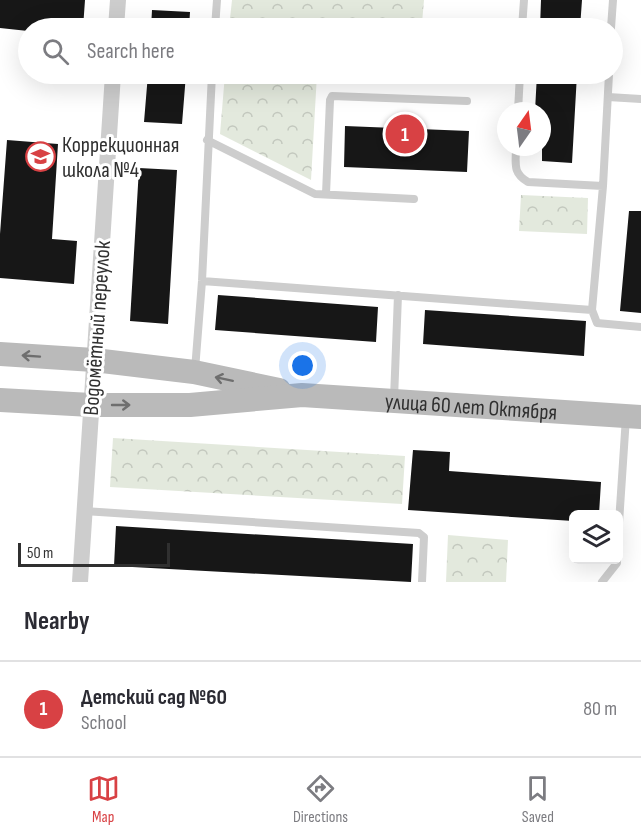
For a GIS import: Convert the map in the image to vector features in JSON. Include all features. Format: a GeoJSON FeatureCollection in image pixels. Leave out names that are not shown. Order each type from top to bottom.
{"type":"FeatureCollection","features":[{"type":"Feature","properties":{"kind":"main road","name":"улица 60 лет Октября"},"geometry":{"type":"LineString","coordinates":[[0,354],[94,360],[194,372],[302,395],[633,417]]}},
{"type":"Feature","properties":{"kind":"main road","name":"улица 60 лет Октября"},"geometry":{"type":"LineString","coordinates":[[0,400],[91,405],[190,405],[302,395]]}},
{"type":"Feature","properties":{"kind":"street"},"geometry":{"type":"LineString","coordinates":[[117,18],[118,0]]}},
{"type":"Feature","properties":{"kind":"street","name":"Водомётный переулок"},"geometry":{"type":"LineString","coordinates":[[80,582],[112,84]]}},
{"type":"Feature","properties":{"kind":"lane"},"geometry":{"type":"LineString","coordinates":[[216,18],[217,0]]}},
{"type":"Feature","properties":{"kind":"lane"},"geometry":{"type":"LineString","coordinates":[[523,18],[524,0]]}},
{"type":"Feature","properties":{"kind":"lane"},"geometry":{"type":"LineString","coordinates":[[612,18],[613,0]]}},
{"type":"Feature","properties":{"kind":"lane"},"geometry":{"type":"LineString","coordinates":[[194,372],[202,280],[211,84]]}},
{"type":"Feature","properties":{"kind":"lane"},"geometry":{"type":"LineString","coordinates":[[518,102],[519,84]]}},
{"type":"Feature","properties":{"kind":"lane"},"geometry":{"type":"LineString","coordinates":[[609,84],[603,186],[592,310],[597,323],[641,327]]}},
{"type":"Feature","properties":{"kind":"lane"},"geometry":{"type":"LineString","coordinates":[[326,194],[332,96],[467,101]]}},
{"type":"Feature","properties":{"kind":"lane"},"geometry":{"type":"LineString","coordinates":[[608,97],[641,99]]}},
{"type":"Feature","properties":{"kind":"lane"},"geometry":{"type":"LineString","coordinates":[[207,140],[315,194],[414,199]]}},
{"type":"Feature","properties":{"kind":"lane"},"geometry":{"type":"LineString","coordinates":[[516,156],[515,169],[519,177],[528,182],[603,186]]}},
{"type":"Feature","properties":{"kind":"lane"},"geometry":{"type":"LineString","coordinates":[[202,280],[592,310]]}},
{"type":"Feature","properties":{"kind":"lane"},"geometry":{"type":"LineString","coordinates":[[394,401],[399,295]]}},
{"type":"Feature","properties":{"kind":"lane"},"geometry":{"type":"LineString","coordinates":[[621,510],[633,417]]}},
{"type":"Feature","properties":{"kind":"lane"},"geometry":{"type":"LineString","coordinates":[[84,511],[418,533],[424,537],[422,582]]}},
{"type":"Feature","properties":{"kind":"lane"},"geometry":{"type":"LineString","coordinates":[[602,582],[616,564]]}},
{"type":"Feature","properties":{"kind":"green space"},"geometry":{"type":"Polygon","coordinates":[[[232,0],[424,0],[422,18],[230,18],[232,0]]]}},
{"type":"Feature","properties":{"kind":"green space"},"geometry":{"type":"Polygon","coordinates":[[[224,84],[316,84],[311,180],[220,134],[224,84]]]}},
{"type":"Feature","properties":{"kind":"green space"},"geometry":{"type":"Polygon","coordinates":[[[521,195],[588,198],[587,234],[519,231],[521,195]]]}},
{"type":"Feature","properties":{"kind":"green space"},"geometry":{"type":"Polygon","coordinates":[[[113,438],[405,456],[402,504],[110,487],[113,438]]]}},
{"type":"Feature","properties":{"kind":"green space"},"geometry":{"type":"Polygon","coordinates":[[[448,535],[508,540],[506,582],[446,582],[448,535]]]}},
{"type":"Feature","properties":{"kind":"building"},"geometry":{"type":"Polygon","coordinates":[[[0,0],[85,0],[84,18],[18,18],[18,30],[0,28],[0,0]]]}},
{"type":"Feature","properties":{"kind":"building"},"geometry":{"type":"Polygon","coordinates":[[[541,0],[582,0],[581,18],[540,18],[541,0]]]}},
{"type":"Feature","properties":{"kind":"building"},"geometry":{"type":"Polygon","coordinates":[[[152,10],[190,12],[190,18],[152,18],[152,10]]]}},
{"type":"Feature","properties":{"kind":"building"},"geometry":{"type":"Polygon","coordinates":[[[147,84],[185,84],[182,124],[144,122],[147,84]]]}},
{"type":"Feature","properties":{"kind":"building"},"geometry":{"type":"Polygon","coordinates":[[[536,84],[576,84],[572,163],[542,161],[542,156],[551,156],[551,102],[535,102],[536,84]]]}},
{"type":"Feature","properties":{"kind":"building"},"geometry":{"type":"Polygon","coordinates":[[[345,126],[469,131],[467,172],[344,167],[345,126]]]}},
{"type":"Feature","properties":{"kind":"building"},"geometry":{"type":"Polygon","coordinates":[[[7,140],[58,144],[52,239],[77,241],[74,284],[0,278],[0,234],[7,140]]]}},
{"type":"Feature","properties":{"kind":"building"},"geometry":{"type":"Polygon","coordinates":[[[139,168],[177,170],[168,324],[130,321],[139,168]]]}},
{"type":"Feature","properties":{"kind":"building"},"geometry":{"type":"Polygon","coordinates":[[[629,211],[641,211],[641,313],[620,311],[629,211]]]}},
{"type":"Feature","properties":{"kind":"building"},"geometry":{"type":"Polygon","coordinates":[[[218,295],[378,307],[376,342],[215,330],[218,295]]]}},
{"type":"Feature","properties":{"kind":"building"},"geometry":{"type":"Polygon","coordinates":[[[425,310],[586,321],[584,356],[423,344],[425,310]]]}},
{"type":"Feature","properties":{"kind":"building"},"geometry":{"type":"Polygon","coordinates":[[[413,450],[450,452],[449,471],[601,482],[599,510],[569,510],[569,521],[408,510],[413,450]]]}},
{"type":"Feature","properties":{"kind":"building"},"geometry":{"type":"Polygon","coordinates":[[[116,526],[413,544],[411,582],[114,566],[116,526]]]}},
{"type":"Feature","properties":{"kind":"place","name":"Детский сад №60"},"geometry":{"type":"Point","coordinates":[405,134]}},
{"type":"Feature","properties":{"kind":"place","name":"Коррекционная школа №4"},"geometry":{"type":"Point","coordinates":[41,157]}}]}
